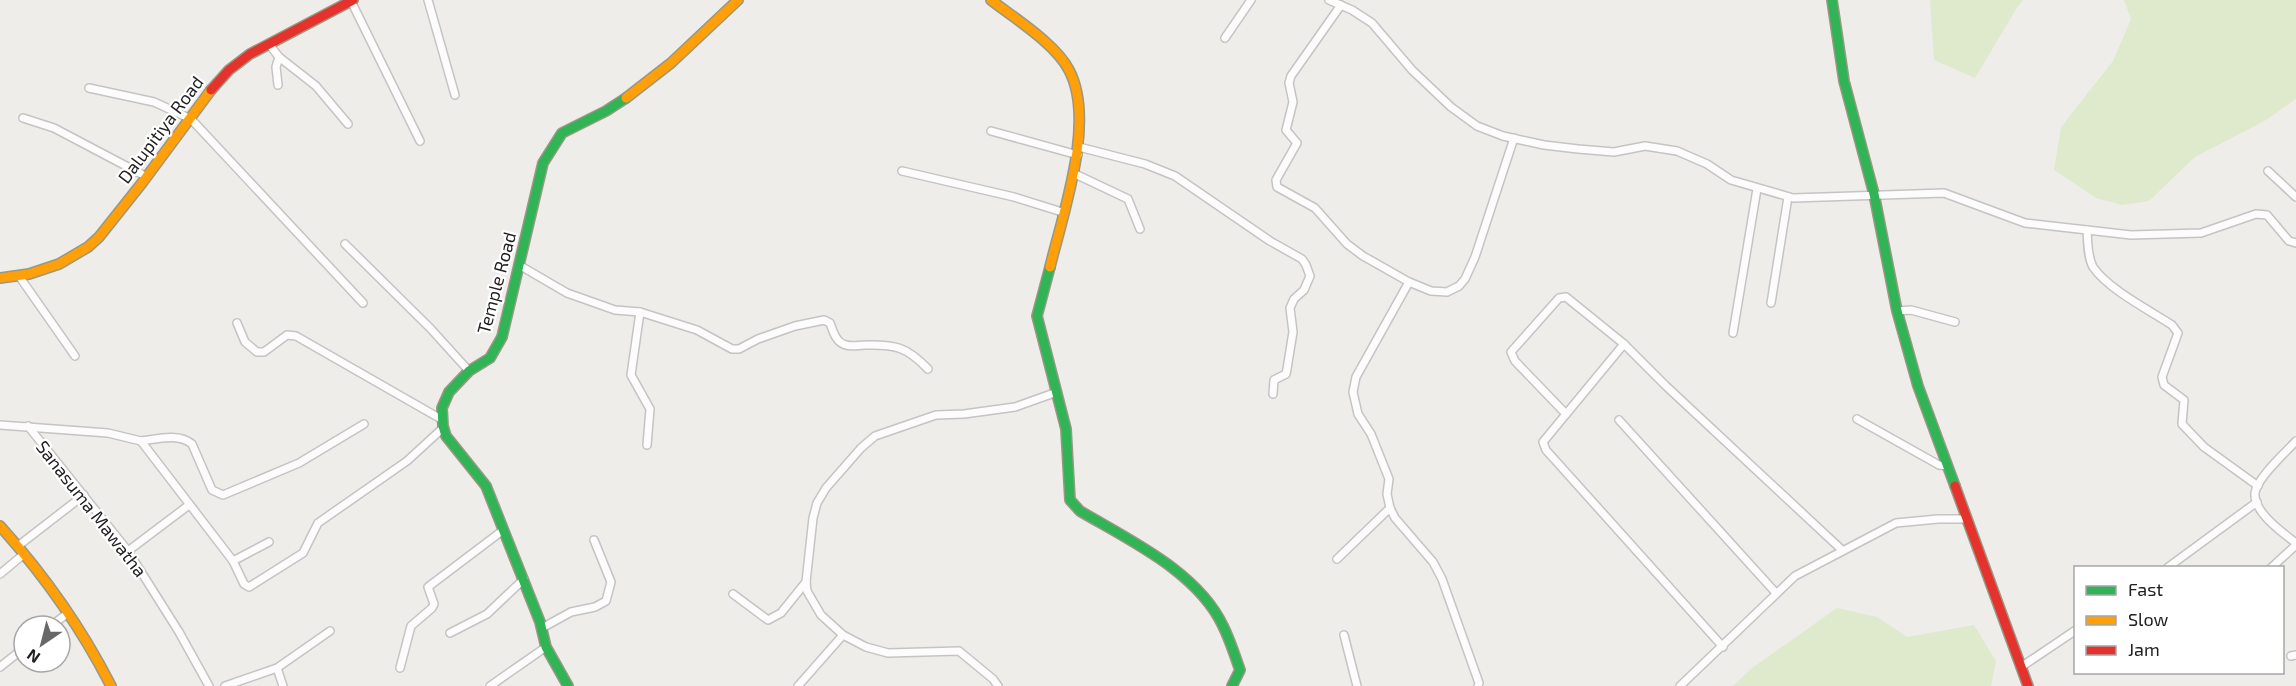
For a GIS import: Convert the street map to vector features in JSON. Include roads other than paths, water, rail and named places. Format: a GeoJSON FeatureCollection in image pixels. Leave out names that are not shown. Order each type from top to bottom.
{"type":"FeatureCollection","features":[{"type":"Feature","properties":{"kind":"street"},"geometry":{"type":"LineString","coordinates":[[428,0],[455,95]]}},
{"type":"Feature","properties":{"kind":"street","name":"Temple Road"},"geometry":{"type":"LineString","coordinates":[[442,424],[443,401],[450,388],[489,358],[502,337],[543,162],[562,133],[606,111],[637,91],[671,63],[738,0]]}},
{"type":"Feature","properties":{"kind":"street"},"geometry":{"type":"LineString","coordinates":[[991,0],[1047,43],[1069,69],[1078,98],[1079,151],[1037,316],[1066,429],[1070,500],[1080,511],[1162,560],[1202,594],[1223,625],[1240,670],[1232,686]]}},
{"type":"Feature","properties":{"kind":"street"},"geometry":{"type":"LineString","coordinates":[[1224,38],[1251,0]]}},
{"type":"Feature","properties":{"kind":"street"},"geometry":{"type":"LineString","coordinates":[[1329,0],[1372,22],[1412,70],[1451,107],[1477,126],[1514,138],[1544,145],[1614,152],[1645,146],[1677,151],[1707,164],[1731,180],[1788,197],[1944,193],[2025,223],[2087,230],[2131,234],[2201,233],[2256,214],[2267,215],[2289,242],[2296,243]]}},
{"type":"Feature","properties":{"kind":"street"},"geometry":{"type":"LineString","coordinates":[[1352,0],[1343,6],[1291,76],[1289,83],[1293,102],[1286,130],[1297,143],[1276,180],[1277,187],[1315,208],[1355,250],[1409,282],[1431,291],[1447,292],[1459,286],[1475,257],[1514,138]]}},
{"type":"Feature","properties":{"kind":"street"},"geometry":{"type":"LineString","coordinates":[[1832,0],[1844,81],[1874,194],[1897,311],[1918,386],[2028,686]]}},
{"type":"Feature","properties":{"kind":"street"},"geometry":{"type":"LineString","coordinates":[[352,1],[420,141]]}},
{"type":"Feature","properties":{"kind":"street","name":"Dalupitiya Road"},"geometry":{"type":"LineString","coordinates":[[0,278],[19,276],[59,264],[88,246],[99,237],[147,177],[204,98],[229,70],[250,54],[352,1]]}},
{"type":"Feature","properties":{"kind":"street"},"geometry":{"type":"LineString","coordinates":[[269,44],[279,57],[316,86],[348,124]]}},
{"type":"Feature","properties":{"kind":"street"},"geometry":{"type":"LineString","coordinates":[[278,85],[276,67],[279,57]]}},
{"type":"Feature","properties":{"kind":"street"},"geometry":{"type":"LineString","coordinates":[[89,88],[154,102],[191,118],[363,303]]}},
{"type":"Feature","properties":{"kind":"street"},"geometry":{"type":"LineString","coordinates":[[23,118],[54,128],[147,177]]}},
{"type":"Feature","properties":{"kind":"street"},"geometry":{"type":"LineString","coordinates":[[991,131],[1145,165],[1175,176],[1270,241],[1302,259],[1310,276],[1304,290],[1294,299],[1290,308],[1293,332],[1287,369],[1286,374],[1274,380],[1273,394]]}},
{"type":"Feature","properties":{"kind":"street"},"geometry":{"type":"LineString","coordinates":[[902,171],[1014,197],[1062,212]]}},
{"type":"Feature","properties":{"kind":"street"},"geometry":{"type":"LineString","coordinates":[[2268,171],[2296,197]]}},
{"type":"Feature","properties":{"kind":"street"},"geometry":{"type":"LineString","coordinates":[[1073,173],[1128,199],[1140,229]]}},
{"type":"Feature","properties":{"kind":"street"},"geometry":{"type":"LineString","coordinates":[[1733,333],[1757,189]]}},
{"type":"Feature","properties":{"kind":"street"},"geometry":{"type":"LineString","coordinates":[[1771,303],[1788,197]]}},
{"type":"Feature","properties":{"kind":"street"},"geometry":{"type":"LineString","coordinates":[[2087,230],[2089,257],[2093,267],[2113,286],[2172,325],[2178,333],[2162,377],[2164,385],[2184,400],[2182,424],[2204,447],[2258,486]]}},
{"type":"Feature","properties":{"kind":"street"},"geometry":{"type":"LineString","coordinates":[[345,244],[470,371]]}},
{"type":"Feature","properties":{"kind":"street"},"geometry":{"type":"LineString","coordinates":[[519,265],[567,294],[615,310],[640,312],[697,330],[732,349],[739,349],[758,339],[795,326],[824,320],[830,323],[837,339],[845,345],[883,344],[902,348],[915,355],[928,369]]}},
{"type":"Feature","properties":{"kind":"street"},"geometry":{"type":"LineString","coordinates":[[19,276],[75,356]]}},
{"type":"Feature","properties":{"kind":"street"},"geometry":{"type":"LineString","coordinates":[[1409,282],[1356,377],[1353,392],[1358,414],[1371,434],[1389,479],[1387,494],[1390,508],[1395,518],[1433,562],[1442,579],[1479,683],[1478,686]]}},
{"type":"Feature","properties":{"kind":"street"},"geometry":{"type":"LineString","coordinates":[[1566,414],[1515,361],[1511,352],[1559,298],[1566,297],[1624,344],[1842,550]]}},
{"type":"Feature","properties":{"kind":"street"},"geometry":{"type":"LineString","coordinates":[[1897,311],[1911,310],[1955,322]]}},
{"type":"Feature","properties":{"kind":"street"},"geometry":{"type":"LineString","coordinates":[[640,312],[631,375],[650,409],[647,445]]}},
{"type":"Feature","properties":{"kind":"street"},"geometry":{"type":"LineString","coordinates":[[237,322],[245,342],[257,352],[264,352],[287,335],[296,336],[442,424],[446,436],[486,486],[542,627],[546,647],[568,686]]}},
{"type":"Feature","properties":{"kind":"street"},"geometry":{"type":"LineString","coordinates":[[1624,344],[1543,442],[1546,450],[1723,647]]}},
{"type":"Feature","properties":{"kind":"street"},"geometry":{"type":"LineString","coordinates":[[998,686],[993,679],[958,651],[888,653],[866,647],[843,635],[821,615],[807,591],[813,518],[817,503],[826,488],[861,448],[875,436],[936,415],[964,414],[1015,407],[1057,392]]}},
{"type":"Feature","properties":{"kind":"street"},"geometry":{"type":"LineString","coordinates":[[1857,419],[1939,465],[1947,466]]}},
{"type":"Feature","properties":{"kind":"street"},"geometry":{"type":"LineString","coordinates":[[1619,420],[1776,592]]}},
{"type":"Feature","properties":{"kind":"street","name":"Sanasuma Mawatha"},"geometry":{"type":"LineString","coordinates":[[0,425],[108,433],[141,441],[178,437],[192,444],[212,490],[223,495],[299,463],[364,424]]}},
{"type":"Feature","properties":{"kind":"street"},"geometry":{"type":"LineString","coordinates":[[141,441],[233,561],[244,584],[249,587],[303,553],[309,546],[318,524],[407,461],[442,424]]}},
{"type":"Feature","properties":{"kind":"street","name":"Sanasuma Mawatha"},"geometry":{"type":"LineString","coordinates":[[28,426],[128,551],[179,632],[209,686]]}},
{"type":"Feature","properties":{"kind":"street"},"geometry":{"type":"LineString","coordinates":[[2272,566],[2296,544],[2271,524],[2257,502],[2255,494],[2270,469],[2296,441]]}},
{"type":"Feature","properties":{"kind":"street"},"geometry":{"type":"LineString","coordinates":[[0,574],[21,550],[84,495]]}},
{"type":"Feature","properties":{"kind":"street"},"geometry":{"type":"LineString","coordinates":[[2168,566],[2257,502]]}},
{"type":"Feature","properties":{"kind":"street"},"geometry":{"type":"LineString","coordinates":[[128,551],[189,505]]}},
{"type":"Feature","properties":{"kind":"street"},"geometry":{"type":"LineString","coordinates":[[1337,559],[1390,508]]}},
{"type":"Feature","properties":{"kind":"street"},"geometry":{"type":"LineString","coordinates":[[1680,686],[1795,576],[1896,523],[1967,519]]}},
{"type":"Feature","properties":{"kind":"street"},"geometry":{"type":"LineString","coordinates":[[0,526],[68,613],[93,651],[110,686]]}},
{"type":"Feature","properties":{"kind":"street"},"geometry":{"type":"LineString","coordinates":[[400,668],[411,626],[435,604],[428,587],[502,531]]}},
{"type":"Feature","properties":{"kind":"street"},"geometry":{"type":"LineString","coordinates":[[542,627],[571,612],[596,607],[606,601],[610,582],[594,540]]}},
{"type":"Feature","properties":{"kind":"street"},"geometry":{"type":"LineString","coordinates":[[233,561],[269,542]]}},
{"type":"Feature","properties":{"kind":"street"},"geometry":{"type":"LineString","coordinates":[[450,633],[487,614],[524,579]]}},
{"type":"Feature","properties":{"kind":"street"},"geometry":{"type":"LineString","coordinates":[[732,594],[768,620],[781,613],[806,582]]}},
{"type":"Feature","properties":{"kind":"street"},"geometry":{"type":"LineString","coordinates":[[2021,667],[2074,631]]}},
{"type":"Feature","properties":{"kind":"street"},"geometry":{"type":"LineString","coordinates":[[225,686],[277,668],[330,632]]}},
{"type":"Feature","properties":{"kind":"street"},"geometry":{"type":"LineString","coordinates":[[798,686],[843,635]]}},
{"type":"Feature","properties":{"kind":"street"},"geometry":{"type":"LineString","coordinates":[[1344,635],[1357,686]]}},
{"type":"Feature","properties":{"kind":"street"},"geometry":{"type":"LineString","coordinates":[[490,686],[546,647]]}},
{"type":"Feature","properties":{"kind":"street"},"geometry":{"type":"LineString","coordinates":[[0,667],[12,658]]}},
{"type":"Feature","properties":{"kind":"street"},"geometry":{"type":"LineString","coordinates":[[277,668],[283,686]]}}]}
